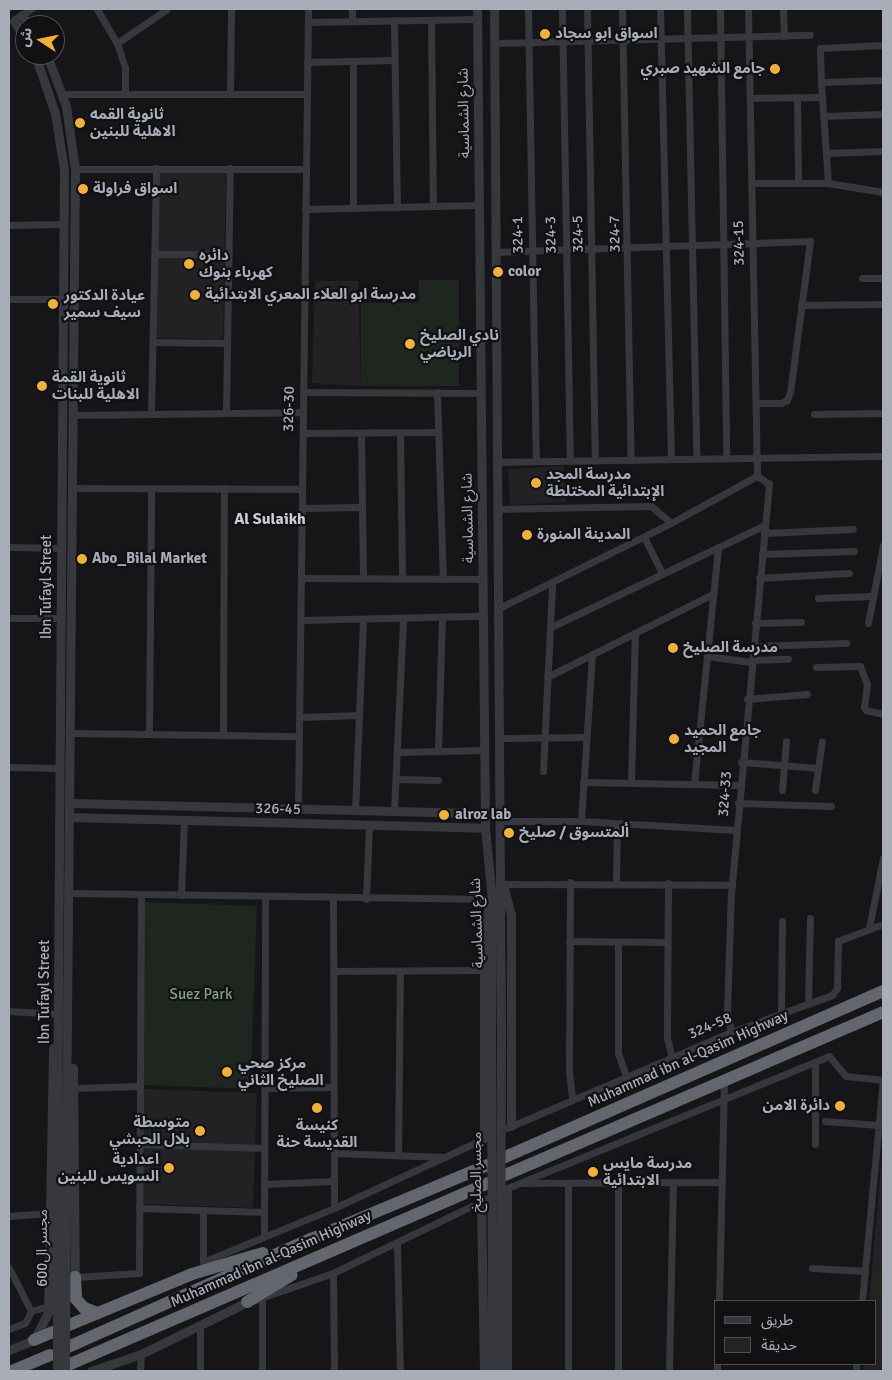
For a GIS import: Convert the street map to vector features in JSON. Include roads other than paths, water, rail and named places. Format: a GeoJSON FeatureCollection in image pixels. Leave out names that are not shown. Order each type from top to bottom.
{"type":"FeatureCollection","features":[{"type":"Feature","properties":{"kind":"highway","name":"Muhammad ibn al-Qasim Highway"},"geometry":{"type":"LineString","coordinates":[[505,1157],[883,992]]}},
{"type":"Feature","properties":{"kind":"highway"},"geometry":{"type":"LineString","coordinates":[[506,1184],[724,1080],[883,1012]]}},
{"type":"Feature","properties":{"kind":"highway","name":"Muhammad ibn al-Qasim Highway"},"geometry":{"type":"LineString","coordinates":[[68,1347],[311,1238],[488,1165]]}},
{"type":"Feature","properties":{"kind":"highway","name":"Muhammad ibn al-Qasim Highway"},"geometry":{"type":"LineString","coordinates":[[63,1369],[488,1183]]}},
{"type":"Feature","properties":{"kind":"highway"},"geometry":{"type":"LineString","coordinates":[[69,1325],[192,1274],[311,1238]]}},
{"type":"Feature","properties":{"kind":"highway"},"geometry":{"type":"LineString","coordinates":[[247,1302],[340,1247]]}},
{"type":"Feature","properties":{"kind":"highway"},"geometry":{"type":"LineString","coordinates":[[75,1277],[76,1299],[84,1308],[98,1313]]}},
{"type":"Feature","properties":{"kind":"highway"},"geometry":{"type":"LineString","coordinates":[[34,1340],[53,1332]]}},
{"type":"Feature","properties":{"kind":"highway"},"geometry":{"type":"LineString","coordinates":[[12,1371],[50,1355]]}},
{"type":"Feature","properties":{"kind":"street"},"geometry":{"type":"LineString","coordinates":[[22,15],[31,9]]}},
{"type":"Feature","properties":{"kind":"street"},"geometry":{"type":"LineString","coordinates":[[97,9],[117,43],[124,68],[124,93]]}},
{"type":"Feature","properties":{"kind":"street"},"geometry":{"type":"LineString","coordinates":[[117,43],[167,9]]}},
{"type":"Feature","properties":{"kind":"street"},"geometry":{"type":"LineString","coordinates":[[230,94],[231,9]]}},
{"type":"Feature","properties":{"kind":"street","name":"326-30"},"geometry":{"type":"LineString","coordinates":[[298,809],[308,9]]}},
{"type":"Feature","properties":{"kind":"street"},"geometry":{"type":"LineString","coordinates":[[352,9],[352,21]]}},
{"type":"Feature","properties":{"kind":"street","name":"شارع الشماسية"},"geometry":{"type":"LineString","coordinates":[[477,9],[485,814],[492,899],[496,1027]]}},
{"type":"Feature","properties":{"kind":"street","name":"شارع الشماسية"},"geometry":{"type":"LineString","coordinates":[[494,9],[502,884],[496,1027]]}},
{"type":"Feature","properties":{"kind":"street","name":"324-1"},"geometry":{"type":"LineString","coordinates":[[528,9],[536,461]]}},
{"type":"Feature","properties":{"kind":"street","name":"324-3"},"geometry":{"type":"LineString","coordinates":[[562,9],[570,460]]}},
{"type":"Feature","properties":{"kind":"street","name":"324-5"},"geometry":{"type":"LineString","coordinates":[[587,9],[596,460]]}},
{"type":"Feature","properties":{"kind":"street","name":"324-7"},"geometry":{"type":"LineString","coordinates":[[622,9],[629,247],[631,459]]}},
{"type":"Feature","properties":{"kind":"street"},"geometry":{"type":"LineString","coordinates":[[660,9],[671,458]]}},
{"type":"Feature","properties":{"kind":"street"},"geometry":{"type":"LineString","coordinates":[[687,9],[696,457]]}},
{"type":"Feature","properties":{"kind":"street"},"geometry":{"type":"LineString","coordinates":[[720,9],[726,457]]}},
{"type":"Feature","properties":{"kind":"street","name":"324-15"},"geometry":{"type":"LineString","coordinates":[[748,9],[757,476]]}},
{"type":"Feature","properties":{"kind":"street"},"geometry":{"type":"LineString","coordinates":[[783,9],[784,36]]}},
{"type":"Feature","properties":{"kind":"street"},"geometry":{"type":"LineString","coordinates":[[308,22],[477,19]]}},
{"type":"Feature","properties":{"kind":"street"},"geometry":{"type":"LineString","coordinates":[[394,20],[397,207]]}},
{"type":"Feature","properties":{"kind":"street"},"geometry":{"type":"LineString","coordinates":[[431,20],[433,206]]}},
{"type":"Feature","properties":{"kind":"street"},"geometry":{"type":"LineString","coordinates":[[495,43],[810,35]]}},
{"type":"Feature","properties":{"kind":"street"},"geometry":{"type":"LineString","coordinates":[[828,183],[820,48],[883,45]]}},
{"type":"Feature","properties":{"kind":"street"},"geometry":{"type":"LineString","coordinates":[[307,62],[394,60]]}},
{"type":"Feature","properties":{"kind":"street"},"geometry":{"type":"LineString","coordinates":[[353,61],[353,208]]}},
{"type":"Feature","properties":{"kind":"street","name":"Ibn Tufayl Street"},"geometry":{"type":"LineString","coordinates":[[39,65],[48,87],[59,128],[64,170],[60,768],[63,1013],[62,1124]]}},
{"type":"Feature","properties":{"kind":"street","name":"Ibn Tufayl Street"},"geometry":{"type":"LineString","coordinates":[[51,65],[62,94],[76,169],[72,415],[69,893],[63,1013]]}},
{"type":"Feature","properties":{"kind":"street"},"geometry":{"type":"LineString","coordinates":[[821,82],[883,80]]}},
{"type":"Feature","properties":{"kind":"street"},"geometry":{"type":"LineString","coordinates":[[62,94],[307,94]]}},
{"type":"Feature","properties":{"kind":"street"},"geometry":{"type":"LineString","coordinates":[[797,97],[798,183]]}},
{"type":"Feature","properties":{"kind":"street"},"geometry":{"type":"LineString","coordinates":[[750,98],[822,97]]}},
{"type":"Feature","properties":{"kind":"street"},"geometry":{"type":"LineString","coordinates":[[824,116],[883,114]]}},
{"type":"Feature","properties":{"kind":"street"},"geometry":{"type":"LineString","coordinates":[[478,150],[496,149]]}},
{"type":"Feature","properties":{"kind":"street"},"geometry":{"type":"LineString","coordinates":[[827,153],[883,151]]}},
{"type":"Feature","properties":{"kind":"street"},"geometry":{"type":"LineString","coordinates":[[151,414],[154,342],[156,168]]}},
{"type":"Feature","properties":{"kind":"street"},"geometry":{"type":"LineString","coordinates":[[226,413],[230,168]]}},
{"type":"Feature","properties":{"kind":"street"},"geometry":{"type":"LineString","coordinates":[[76,169],[306,169]]}},
{"type":"Feature","properties":{"kind":"street"},"geometry":{"type":"LineString","coordinates":[[752,183],[828,183],[883,192]]}},
{"type":"Feature","properties":{"kind":"street"},"geometry":{"type":"LineString","coordinates":[[306,209],[479,205]]}},
{"type":"Feature","properties":{"kind":"street"},"geometry":{"type":"LineString","coordinates":[[9,225],[64,224]]}},
{"type":"Feature","properties":{"kind":"street"},"geometry":{"type":"LineString","coordinates":[[496,252],[810,241],[787,400],[781,403],[756,403]]}},
{"type":"Feature","properties":{"kind":"street"},"geometry":{"type":"LineString","coordinates":[[155,254],[229,254]]}},
{"type":"Feature","properties":{"kind":"street"},"geometry":{"type":"LineString","coordinates":[[63,260],[74,260]]}},
{"type":"Feature","properties":{"kind":"street"},"geometry":{"type":"LineString","coordinates":[[862,278],[883,278]]}},
{"type":"Feature","properties":{"kind":"street"},"geometry":{"type":"LineString","coordinates":[[9,299],[63,299]]}},
{"type":"Feature","properties":{"kind":"street"},"geometry":{"type":"LineString","coordinates":[[801,305],[883,304]]}},
{"type":"Feature","properties":{"kind":"street"},"geometry":{"type":"LineString","coordinates":[[154,342],[227,343]]}},
{"type":"Feature","properties":{"kind":"street"},"geometry":{"type":"LineString","coordinates":[[303,392],[481,393]]}},
{"type":"Feature","properties":{"kind":"street"},"geometry":{"type":"LineString","coordinates":[[437,392],[442,578]]}},
{"type":"Feature","properties":{"kind":"street"},"geometry":{"type":"LineString","coordinates":[[72,415],[303,412]]}},
{"type":"Feature","properties":{"kind":"street"},"geometry":{"type":"LineString","coordinates":[[814,414],[883,413]]}},
{"type":"Feature","properties":{"kind":"street"},"geometry":{"type":"LineString","coordinates":[[303,433],[438,432]]}},
{"type":"Feature","properties":{"kind":"street"},"geometry":{"type":"LineString","coordinates":[[361,433],[363,578]]}},
{"type":"Feature","properties":{"kind":"street"},"geometry":{"type":"LineString","coordinates":[[400,433],[402,578]]}},
{"type":"Feature","properties":{"kind":"street"},"geometry":{"type":"LineString","coordinates":[[498,462],[757,456],[883,456]]}},
{"type":"Feature","properties":{"kind":"street"},"geometry":{"type":"LineString","coordinates":[[499,608],[552,584],[644,537],[757,476]]}},
{"type":"Feature","properties":{"kind":"street","name":"324-33"},"geometry":{"type":"LineString","coordinates":[[731,1032],[727,1012],[732,884],[741,762],[768,484],[757,476]]}},
{"type":"Feature","properties":{"kind":"street"},"geometry":{"type":"LineString","coordinates":[[72,488],[302,489]]}},
{"type":"Feature","properties":{"kind":"street"},"geometry":{"type":"LineString","coordinates":[[149,734],[150,488]]}},
{"type":"Feature","properties":{"kind":"street"},"geometry":{"type":"LineString","coordinates":[[223,735],[224,488]]}},
{"type":"Feature","properties":{"kind":"street"},"geometry":{"type":"LineString","coordinates":[[498,509],[650,506],[671,523]]}},
{"type":"Feature","properties":{"kind":"street"},"geometry":{"type":"LineString","coordinates":[[302,508],[362,507]]}},
{"type":"Feature","properties":{"kind":"street"},"geometry":{"type":"LineString","coordinates":[[62,515],[72,515]]}},
{"type":"Feature","properties":{"kind":"street"},"geometry":{"type":"LineString","coordinates":[[550,627],[764,525]]}},
{"type":"Feature","properties":{"kind":"street"},"geometry":{"type":"LineString","coordinates":[[764,533],[853,529]]}},
{"type":"Feature","properties":{"kind":"street"},"geometry":{"type":"LineString","coordinates":[[644,537],[662,573]]}},
{"type":"Feature","properties":{"kind":"street"},"geometry":{"type":"LineString","coordinates":[[868,623],[883,546]]}},
{"type":"Feature","properties":{"kind":"street"},"geometry":{"type":"LineString","coordinates":[[9,547],[61,548]]}},
{"type":"Feature","properties":{"kind":"street"},"geometry":{"type":"LineString","coordinates":[[694,784],[718,547]]}},
{"type":"Feature","properties":{"kind":"street"},"geometry":{"type":"LineString","coordinates":[[482,548],[499,548]]}},
{"type":"Feature","properties":{"kind":"street"},"geometry":{"type":"LineString","coordinates":[[762,554],[854,551]]}},
{"type":"Feature","properties":{"kind":"street"},"geometry":{"type":"LineString","coordinates":[[759,578],[849,573]]}},
{"type":"Feature","properties":{"kind":"street"},"geometry":{"type":"LineString","coordinates":[[301,578],[483,579]]}},
{"type":"Feature","properties":{"kind":"street"},"geometry":{"type":"LineString","coordinates":[[543,771],[552,584]]}},
{"type":"Feature","properties":{"kind":"street"},"geometry":{"type":"LineString","coordinates":[[874,587],[883,588]]}},
{"type":"Feature","properties":{"kind":"street"},"geometry":{"type":"LineString","coordinates":[[547,676],[713,594]]}},
{"type":"Feature","properties":{"kind":"street"},"geometry":{"type":"LineString","coordinates":[[818,598],[873,596]]}},
{"type":"Feature","properties":{"kind":"street"},"geometry":{"type":"LineString","coordinates":[[301,620],[483,616]]}},
{"type":"Feature","properties":{"kind":"street"},"geometry":{"type":"LineString","coordinates":[[438,751],[442,617]]}},
{"type":"Feature","properties":{"kind":"street"},"geometry":{"type":"LineString","coordinates":[[9,618],[61,618]]}},
{"type":"Feature","properties":{"kind":"street"},"geometry":{"type":"LineString","coordinates":[[394,811],[403,618]]}},
{"type":"Feature","properties":{"kind":"street"},"geometry":{"type":"LineString","coordinates":[[354,810],[363,619]]}},
{"type":"Feature","properties":{"kind":"street"},"geometry":{"type":"LineString","coordinates":[[755,623],[801,622]]}},
{"type":"Feature","properties":{"kind":"street"},"geometry":{"type":"LineString","coordinates":[[631,783],[635,633]]}},
{"type":"Feature","properties":{"kind":"street"},"geometry":{"type":"LineString","coordinates":[[753,646],[846,643]]}},
{"type":"Feature","properties":{"kind":"street"},"geometry":{"type":"LineString","coordinates":[[581,821],[592,654]]}},
{"type":"Feature","properties":{"kind":"street"},"geometry":{"type":"LineString","coordinates":[[707,656],[751,661],[788,659]]}},
{"type":"Feature","properties":{"kind":"street"},"geometry":{"type":"LineString","coordinates":[[816,666],[860,666],[868,684],[864,707],[866,710],[883,714]]}},
{"type":"Feature","properties":{"kind":"street"},"geometry":{"type":"LineString","coordinates":[[747,699],[807,694]]}},
{"type":"Feature","properties":{"kind":"street"},"geometry":{"type":"LineString","coordinates":[[300,717],[359,715]]}},
{"type":"Feature","properties":{"kind":"street"},"geometry":{"type":"LineString","coordinates":[[70,733],[299,736]]}},
{"type":"Feature","properties":{"kind":"street"},"geometry":{"type":"LineString","coordinates":[[500,738],[586,737]]}},
{"type":"Feature","properties":{"kind":"street"},"geometry":{"type":"LineString","coordinates":[[782,790],[786,741]]}},
{"type":"Feature","properties":{"kind":"street"},"geometry":{"type":"LineString","coordinates":[[815,790],[822,742]]}},
{"type":"Feature","properties":{"kind":"street"},"geometry":{"type":"LineString","coordinates":[[397,752],[485,750]]}},
{"type":"Feature","properties":{"kind":"street"},"geometry":{"type":"LineString","coordinates":[[741,762],[818,768]]}},
{"type":"Feature","properties":{"kind":"street"},"geometry":{"type":"LineString","coordinates":[[9,768],[60,768]]}},
{"type":"Feature","properties":{"kind":"street"},"geometry":{"type":"LineString","coordinates":[[396,779],[438,780]]}},
{"type":"Feature","properties":{"kind":"street"},"geometry":{"type":"LineString","coordinates":[[583,782],[739,785]]}},
{"type":"Feature","properties":{"kind":"street","name":"326-45"},"geometry":{"type":"LineString","coordinates":[[70,803],[485,814]]}},
{"type":"Feature","properties":{"kind":"street"},"geometry":{"type":"LineString","coordinates":[[738,803],[831,806]]}},
{"type":"Feature","properties":{"kind":"street"},"geometry":{"type":"LineString","coordinates":[[82,804],[79,811],[82,818]]}},
{"type":"Feature","properties":{"kind":"street","name":"326-45"},"geometry":{"type":"LineString","coordinates":[[70,817],[486,828]]}},
{"type":"Feature","properties":{"kind":"street"},"geometry":{"type":"LineString","coordinates":[[181,895],[184,820]]}},
{"type":"Feature","properties":{"kind":"street"},"geometry":{"type":"LineString","coordinates":[[501,821],[581,821],[736,830]]}},
{"type":"Feature","properties":{"kind":"street"},"geometry":{"type":"LineString","coordinates":[[616,882],[617,823]]}},
{"type":"Feature","properties":{"kind":"street"},"geometry":{"type":"LineString","coordinates":[[366,899],[369,825]]}},
{"type":"Feature","properties":{"kind":"street"},"geometry":{"type":"LineString","coordinates":[[869,928],[883,858]]}},
{"type":"Feature","properties":{"kind":"street"},"geometry":{"type":"LineString","coordinates":[[570,882],[569,941],[572,1098]]}},
{"type":"Feature","properties":{"kind":"street"},"geometry":{"type":"LineString","coordinates":[[508,1128],[511,914],[502,884],[570,882],[732,884]]}},
{"type":"Feature","properties":{"kind":"street"},"geometry":{"type":"LineString","coordinates":[[668,883],[667,1038],[672,1058]]}},
{"type":"Feature","properties":{"kind":"street"},"geometry":{"type":"LineString","coordinates":[[69,893],[333,899],[492,899],[485,928],[486,1138],[334,1208],[203,1262],[203,1210]]}},
{"type":"Feature","properties":{"kind":"street"},"geometry":{"type":"LineString","coordinates":[[63,1013],[74,1088],[75,1277],[139,1273],[141,894]]}},
{"type":"Feature","properties":{"kind":"street"},"geometry":{"type":"LineString","coordinates":[[264,1236],[265,897]]}},
{"type":"Feature","properties":{"kind":"street"},"geometry":{"type":"LineString","coordinates":[[333,899],[334,1208]]}},
{"type":"Feature","properties":{"kind":"street"},"geometry":{"type":"LineString","coordinates":[[808,1004],[810,918]]}},
{"type":"Feature","properties":{"kind":"street"},"geometry":{"type":"LineString","coordinates":[[781,1013],[782,921]]}},
{"type":"Feature","properties":{"kind":"street","name":"324-58"},"geometry":{"type":"LineString","coordinates":[[508,1128],[572,1098],[731,1032],[832,995],[837,988],[838,941],[883,924]]}},
{"type":"Feature","properties":{"kind":"street"},"geometry":{"type":"LineString","coordinates":[[569,941],[667,942]]}},
{"type":"Feature","properties":{"kind":"street"},"geometry":{"type":"LineString","coordinates":[[618,942],[618,1053],[626,1076]]}},
{"type":"Feature","properties":{"kind":"street"},"geometry":{"type":"LineString","coordinates":[[333,971],[484,970]]}},
{"type":"Feature","properties":{"kind":"street"},"geometry":{"type":"LineString","coordinates":[[398,1155],[400,971]]}},
{"type":"Feature","properties":{"kind":"street"},"geometry":{"type":"LineString","coordinates":[[9,1011],[63,1013]]}},
{"type":"Feature","properties":{"kind":"street"},"geometry":{"type":"LineString","coordinates":[[9,1350],[34,1340],[46,1322],[48,1306],[52,1053],[63,1013]]}},
{"type":"Feature","properties":{"kind":"street","name":"مجسر الصليخ"},"geometry":{"type":"LineString","coordinates":[[496,1027],[496,1316]]}},
{"type":"Feature","properties":{"kind":"street"},"geometry":{"type":"LineString","coordinates":[[516,1184],[829,1056],[846,1076],[883,1080],[862,1300]]}},
{"type":"Feature","properties":{"kind":"street"},"geometry":{"type":"LineString","coordinates":[[814,1062],[815,1144]]}},
{"type":"Feature","properties":{"kind":"street"},"geometry":{"type":"LineString","coordinates":[[719,1300],[724,1080]]}},
{"type":"Feature","properties":{"kind":"street"},"geometry":{"type":"LineString","coordinates":[[74,1088],[140,1086]]}},
{"type":"Feature","properties":{"kind":"street"},"geometry":{"type":"LineString","coordinates":[[264,1088],[334,1087]]}},
{"type":"Feature","properties":{"kind":"street"},"geometry":{"type":"LineString","coordinates":[[824,1121],[878,1125]]}},
{"type":"Feature","properties":{"kind":"street","name":"مجسر ال600"},"geometry":{"type":"LineString","coordinates":[[62,1124],[63,1369]]}},
{"type":"Feature","properties":{"kind":"street"},"geometry":{"type":"LineString","coordinates":[[140,1144],[264,1148]]}},
{"type":"Feature","properties":{"kind":"street"},"geometry":{"type":"LineString","coordinates":[[334,1153],[448,1157]]}},
{"type":"Feature","properties":{"kind":"street"},"geometry":{"type":"LineString","coordinates":[[264,1184],[334,1181]]}},
{"type":"Feature","properties":{"kind":"street"},"geometry":{"type":"LineString","coordinates":[[669,1371],[673,1182]]}},
{"type":"Feature","properties":{"kind":"street"},"geometry":{"type":"LineString","coordinates":[[508,1371],[506,1184],[722,1182]]}},
{"type":"Feature","properties":{"kind":"street"},"geometry":{"type":"LineString","coordinates":[[568,1183],[568,1371]]}},
{"type":"Feature","properties":{"kind":"street"},"geometry":{"type":"LineString","coordinates":[[618,1183],[618,1371]]}},
{"type":"Feature","properties":{"kind":"street"},"geometry":{"type":"LineString","coordinates":[[91,1371],[141,1354],[247,1302],[262,1300],[333,1273],[484,1200],[484,1371]]}},
{"type":"Feature","properties":{"kind":"street"},"geometry":{"type":"LineString","coordinates":[[139,1208],[264,1212]]}},
{"type":"Feature","properties":{"kind":"street"},"geometry":{"type":"LineString","coordinates":[[9,1216],[48,1213]]}},
{"type":"Feature","properties":{"kind":"street"},"geometry":{"type":"LineString","coordinates":[[397,1243],[400,1371]]}},
{"type":"Feature","properties":{"kind":"street"},"geometry":{"type":"LineString","coordinates":[[9,1268],[31,1311]]}},
{"type":"Feature","properties":{"kind":"street"},"geometry":{"type":"LineString","coordinates":[[812,1268],[864,1271]]}},
{"type":"Feature","properties":{"kind":"street"},"geometry":{"type":"LineString","coordinates":[[333,1273],[334,1371]]}},
{"type":"Feature","properties":{"kind":"street"},"geometry":{"type":"LineString","coordinates":[[262,1300],[262,1371]]}},
{"type":"Feature","properties":{"kind":"street"},"geometry":{"type":"LineString","coordinates":[[9,1329],[25,1323],[31,1311],[48,1306]]}},
{"type":"Feature","properties":{"kind":"street"},"geometry":{"type":"LineString","coordinates":[[492,1371],[496,1316]]}},
{"type":"Feature","properties":{"kind":"street"},"geometry":{"type":"LineString","coordinates":[[496,1316],[501,1371]]}},
{"type":"Feature","properties":{"kind":"street"},"geometry":{"type":"LineString","coordinates":[[200,1326],[200,1371]]}},
{"type":"Feature","properties":{"kind":"street"},"geometry":{"type":"LineString","coordinates":[[140,1371],[141,1354]]}},
{"type":"Feature","properties":{"kind":"place","name":"اسواق ابو سجاد"},"geometry":{"type":"Point","coordinates":[545,34]}},
{"type":"Feature","properties":{"kind":"place","name":"جامع الشهيد صبري"},"geometry":{"type":"Point","coordinates":[775,69]}},
{"type":"Feature","properties":{"kind":"place","name":"ثانوية القمه الاهلية للبنين"},"geometry":{"type":"Point","coordinates":[80,123]}},
{"type":"Feature","properties":{"kind":"place","name":"اسواق فراولة"},"geometry":{"type":"Point","coordinates":[83,189]}},
{"type":"Feature","properties":{"kind":"place","name":"دائره كهرباء بنوك"},"geometry":{"type":"Point","coordinates":[189,264]}},
{"type":"Feature","properties":{"kind":"place","name":"color"},"geometry":{"type":"Point","coordinates":[498,272]}},
{"type":"Feature","properties":{"kind":"place","name":"مدرسة ابو العلاء المعري الابتدائية"},"geometry":{"type":"Point","coordinates":[195,295]}},
{"type":"Feature","properties":{"kind":"place","name":"عيادة الدكتور سيف سمير"},"geometry":{"type":"Point","coordinates":[53,304]}},
{"type":"Feature","properties":{"kind":"place","name":"نادي الصليخ الرياضي"},"geometry":{"type":"Point","coordinates":[410,344]}},
{"type":"Feature","properties":{"kind":"place","name":"ثانوية القمة الاهلية للبنات"},"geometry":{"type":"Point","coordinates":[42,386]}},
{"type":"Feature","properties":{"kind":"place","name":"مدرسة المجد الإبتدائية المختلطة"},"geometry":{"type":"Point","coordinates":[536,483]}},
{"type":"Feature","properties":{"kind":"place","name":"المدينة المنورة"},"geometry":{"type":"Point","coordinates":[527,535]}},
{"type":"Feature","properties":{"kind":"place","name":"Abo_Bilal Market"},"geometry":{"type":"Point","coordinates":[82,559]}},
{"type":"Feature","properties":{"kind":"place","name":"مدرسة الصليخ"},"geometry":{"type":"Point","coordinates":[673,648]}},
{"type":"Feature","properties":{"kind":"place","name":"جامع الحميد المجيد"},"geometry":{"type":"Point","coordinates":[674,739]}},
{"type":"Feature","properties":{"kind":"place","name":"alroz lab"},"geometry":{"type":"Point","coordinates":[444,815]}},
{"type":"Feature","properties":{"kind":"place","name":"ألمتسوق / صليخ"},"geometry":{"type":"Point","coordinates":[509,833]}},
{"type":"Feature","properties":{"kind":"place","name":"مركز صحي الصليخ الثاني"},"geometry":{"type":"Point","coordinates":[227,1072]}},
{"type":"Feature","properties":{"kind":"place","name":"دائرة الامن"},"geometry":{"type":"Point","coordinates":[840,1106]}},
{"type":"Feature","properties":{"kind":"place","name":"كنيسة القديسة حنة"},"geometry":{"type":"Point","coordinates":[317,1108]}},
{"type":"Feature","properties":{"kind":"place","name":"متوسطة بلال الحبشي"},"geometry":{"type":"Point","coordinates":[200,1131]}},
{"type":"Feature","properties":{"kind":"place","name":"اعدادية السويس للبنين"},"geometry":{"type":"Point","coordinates":[169,1168]}},
{"type":"Feature","properties":{"kind":"place","name":"مدرسة مايس الابتدائية"},"geometry":{"type":"Point","coordinates":[593,1172]}},
{"type":"Feature","properties":{"kind":"district","name":"Al Sulaikh"},"geometry":{"type":"Point","coordinates":[270,519]}},
{"type":"Feature","properties":{"kind":"park label","name":"Suez Park"},"geometry":{"type":"Point","coordinates":[201,995]}}]}
